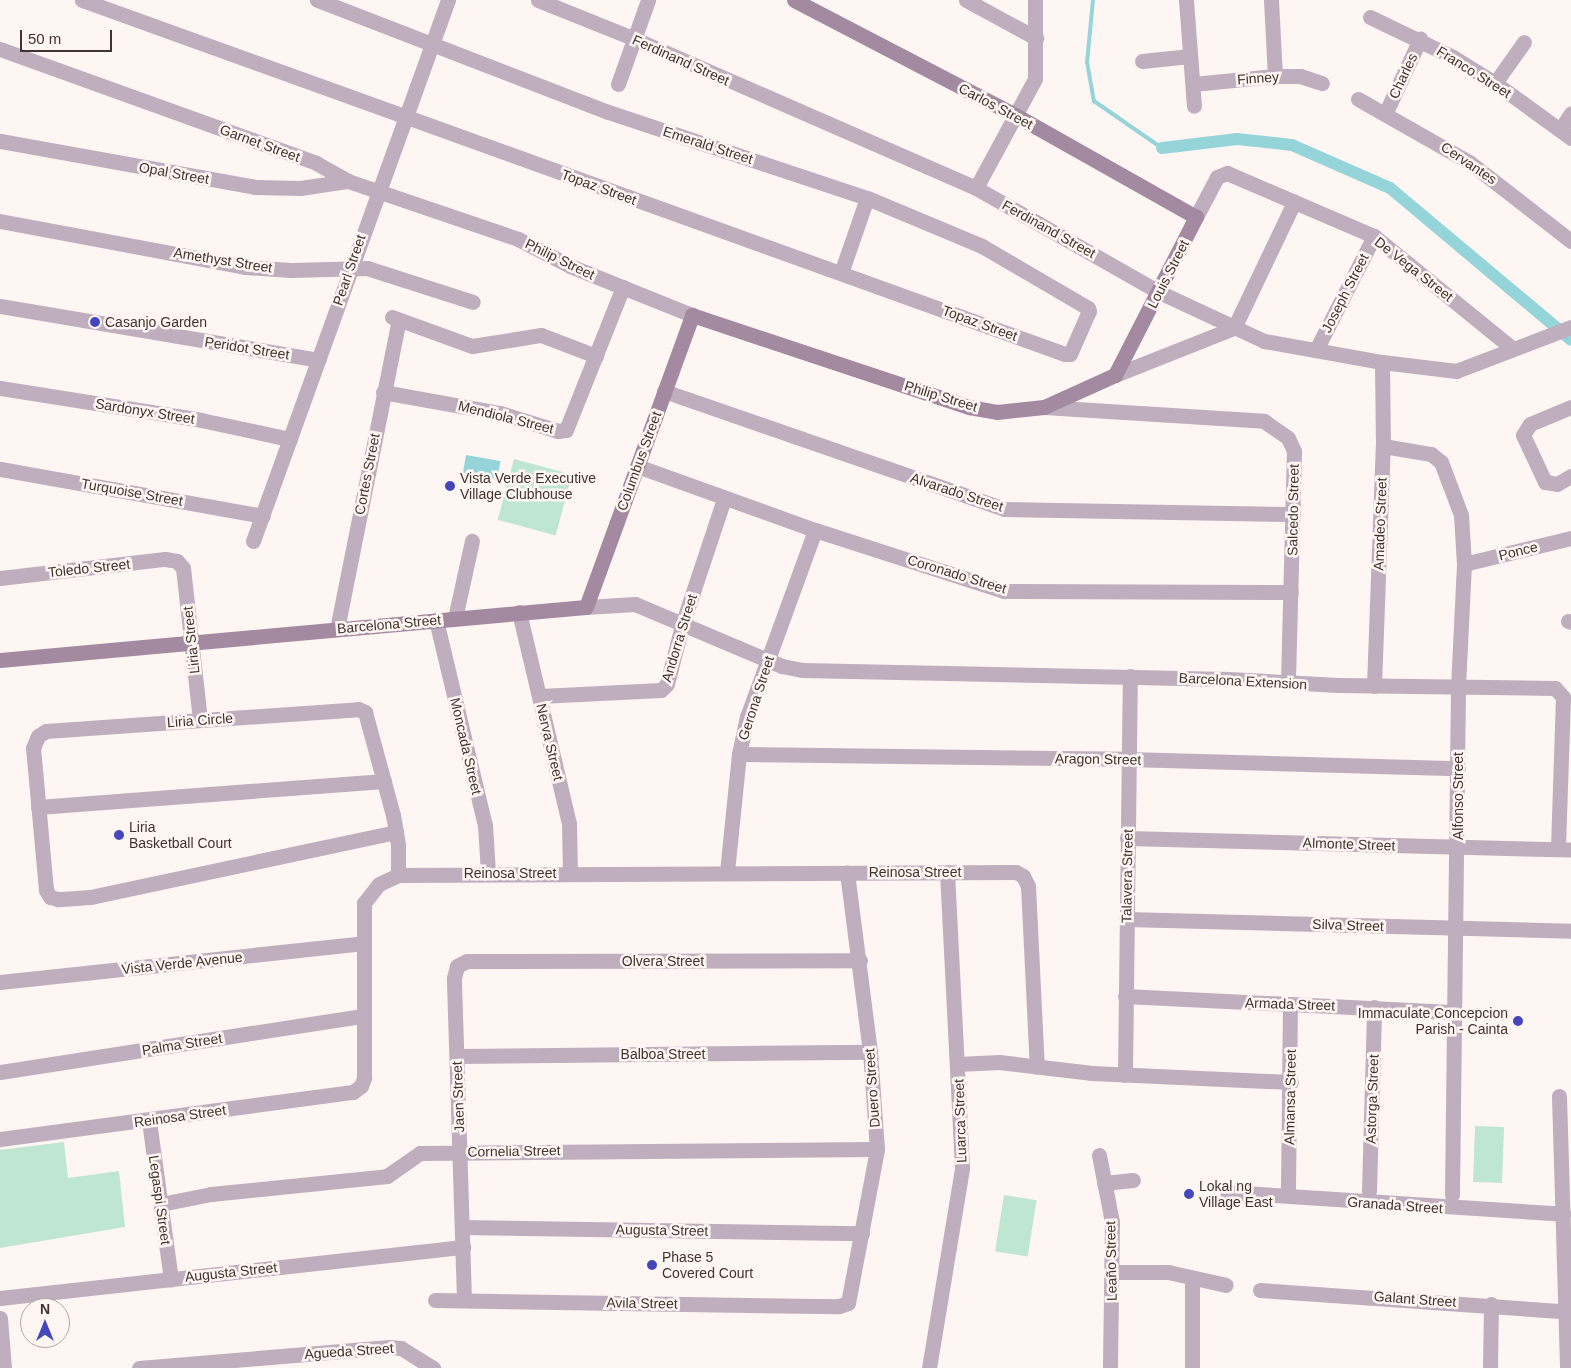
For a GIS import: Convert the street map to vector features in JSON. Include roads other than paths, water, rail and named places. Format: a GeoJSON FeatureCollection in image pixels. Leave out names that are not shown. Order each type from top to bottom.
{"type":"FeatureCollection","features":[{"type":"Feature","properties":{"kind":"street","name":"Topaz Street"},"geometry":{"type":"LineString","coordinates":[[82,0],[1065,354],[1070,354],[1089,309]]}},
{"type":"Feature","properties":{"kind":"street","name":"Emerald Street"},"geometry":{"type":"LineString","coordinates":[[317,0],[432,42],[608,112],[866,198],[982,246],[1089,309]]}},
{"type":"Feature","properties":{"kind":"street","name":"Pearl Street"},"geometry":{"type":"LineString","coordinates":[[253,541],[264,516],[403,117],[448,0]]}},
{"type":"Feature","properties":{"kind":"street","name":"Ferdinand Street"},"geometry":{"type":"LineString","coordinates":[[538,0],[635,39],[976,188],[1159,292],[1264,341],[1382,362],[1456,371],[1571,327]]}},
{"type":"Feature","properties":{"kind":"street"},"geometry":{"type":"LineString","coordinates":[[618,84],[648,0]]}},
{"type":"Feature","properties":{"kind":"street","name":"Carlos Street"},"geometry":{"type":"LineString","coordinates":[[794,0],[1015,115],[1196,217]]}},
{"type":"Feature","properties":{"kind":"street"},"geometry":{"type":"LineString","coordinates":[[966,0],[1036,38]]}},
{"type":"Feature","properties":{"kind":"street"},"geometry":{"type":"LineString","coordinates":[[976,188],[1036,79],[1035,0]]}},
{"type":"Feature","properties":{"kind":"street"},"geometry":{"type":"LineString","coordinates":[[1186,0],[1194,106]]}},
{"type":"Feature","properties":{"kind":"street"},"geometry":{"type":"LineString","coordinates":[[1271,0],[1275,76]]}},
{"type":"Feature","properties":{"kind":"street","name":"Franco Street"},"geometry":{"type":"LineString","coordinates":[[1370,17],[1420,39],[1495,83],[1566,134]]}},
{"type":"Feature","properties":{"kind":"street","name":"Charles"},"geometry":{"type":"LineString","coordinates":[[1386,112],[1420,39]]}},
{"type":"Feature","properties":{"kind":"street"},"geometry":{"type":"LineString","coordinates":[[1495,83],[1524,42]]}},
{"type":"Feature","properties":{"kind":"street","name":"Garnet Street"},"geometry":{"type":"LineString","coordinates":[[0,49],[316,163],[348,181],[378,189],[518,239]]}},
{"type":"Feature","properties":{"kind":"street"},"geometry":{"type":"LineString","coordinates":[[1142,61],[1190,56]]}},
{"type":"Feature","properties":{"kind":"street","name":"Finney"},"geometry":{"type":"LineString","coordinates":[[1193,84],[1275,76],[1300,76],[1322,83]]}},
{"type":"Feature","properties":{"kind":"street","name":"Cervantes"},"geometry":{"type":"LineString","coordinates":[[1358,99],[1386,112],[1469,162],[1571,241]]}},
{"type":"Feature","properties":{"kind":"street"},"geometry":{"type":"LineString","coordinates":[[1566,134],[1571,113]]}},
{"type":"Feature","properties":{"kind":"street","name":"Opal Street"},"geometry":{"type":"LineString","coordinates":[[0,141],[255,187],[300,188],[348,181]]}},
{"type":"Feature","properties":{"kind":"street","name":"De Vega Street"},"geometry":{"type":"LineString","coordinates":[[1222,174],[1227,173],[1374,236],[1513,349]]}},
{"type":"Feature","properties":{"kind":"street","name":"Louis Street"},"geometry":{"type":"LineString","coordinates":[[1115,375],[1196,217],[1222,174]]}},
{"type":"Feature","properties":{"kind":"street"},"geometry":{"type":"LineString","coordinates":[[842,273],[866,198]]}},
{"type":"Feature","properties":{"kind":"street"},"geometry":{"type":"LineString","coordinates":[[1234,328],[1294,202]]}},
{"type":"Feature","properties":{"kind":"street","name":"Amethyst Street"},"geometry":{"type":"LineString","coordinates":[[0,221],[245,267],[291,270],[367,268],[473,302]]}},
{"type":"Feature","properties":{"kind":"street","name":"Joseph Street"},"geometry":{"type":"LineString","coordinates":[[1316,350],[1374,236]]}},
{"type":"Feature","properties":{"kind":"street","name":"Philip Street"},"geometry":{"type":"LineString","coordinates":[[518,239],[570,266],[692,315],[969,407],[997,412],[1044,407],[1115,375],[1234,328]]}},
{"type":"Feature","properties":{"kind":"street","name":"Mendiola Street"},"geometry":{"type":"LineString","coordinates":[[383,392],[500,413],[558,432],[566,430],[572,423],[623,287]]}},
{"type":"Feature","properties":{"kind":"street","name":"Peridot Street"},"geometry":{"type":"LineString","coordinates":[[0,306],[318,360]]}},
{"type":"Feature","properties":{"kind":"street","name":"Columbus Street"},"geometry":{"type":"LineString","coordinates":[[586,607],[692,315]]}},
{"type":"Feature","properties":{"kind":"street","name":"Cortes Street"},"geometry":{"type":"LineString","coordinates":[[337,629],[383,392],[395,318],[472,346],[541,334],[596,356]]}},
{"type":"Feature","properties":{"kind":"street","name":"Amadeo Street"},"geometry":{"type":"LineString","coordinates":[[1374,686],[1383,446],[1382,362]]}},
{"type":"Feature","properties":{"kind":"street","name":"Sardonyx Street"},"geometry":{"type":"LineString","coordinates":[[0,388],[201,420],[290,439]]}},
{"type":"Feature","properties":{"kind":"street","name":"Alvarado Street"},"geometry":{"type":"LineString","coordinates":[[664,391],[1004,509],[1293,514]]}},
{"type":"Feature","properties":{"kind":"street","name":"Salcedo Street"},"geometry":{"type":"LineString","coordinates":[[1044,407],[1264,421],[1273,425],[1288,438],[1294,451],[1288,682]]}},
{"type":"Feature","properties":{"kind":"street"},"geometry":{"type":"LineString","coordinates":[[1571,407],[1530,424],[1523,435],[1545,482],[1557,484],[1571,476]]}},
{"type":"Feature","properties":{"kind":"street","name":"Alfonso Street"},"geometry":{"type":"LineString","coordinates":[[1383,446],[1431,454],[1441,462],[1461,515],[1464,564],[1458,688],[1456,1012],[1452,1196]]}},
{"type":"Feature","properties":{"kind":"street","name":"Coronado Street"},"geometry":{"type":"LineString","coordinates":[[637,466],[724,499],[815,530],[1004,591],[1291,592]]}},
{"type":"Feature","properties":{"kind":"street","name":"Turquoise Street"},"geometry":{"type":"LineString","coordinates":[[0,469],[264,516]]}},
{"type":"Feature","properties":{"kind":"street","name":"Andorra Street"},"geometry":{"type":"LineString","coordinates":[[540,696],[662,690],[668,684],[682,624],[724,499]]}},
{"type":"Feature","properties":{"kind":"street","name":"Gerona Street"},"geometry":{"type":"LineString","coordinates":[[727,872],[739,754],[747,716],[815,530]]}},
{"type":"Feature","properties":{"kind":"street","name":"Ponce"},"geometry":{"type":"LineString","coordinates":[[1464,564],[1571,538]]}},
{"type":"Feature","properties":{"kind":"street"},"geometry":{"type":"LineString","coordinates":[[455,618],[472,540]]}},
{"type":"Feature","properties":{"kind":"street","name":"Toledo Street"},"geometry":{"type":"LineString","coordinates":[[0,578],[165,560],[178,561]]}},
{"type":"Feature","properties":{"kind":"street","name":"Liria Street"},"geometry":{"type":"LineString","coordinates":[[178,561],[183,568],[200,720]]}},
{"type":"Feature","properties":{"kind":"street","name":"Barcelona Street"},"geometry":{"type":"LineString","coordinates":[[0,660],[192,640],[635,604],[768,660]]}},
{"type":"Feature","properties":{"kind":"street","name":"Nerva Street"},"geometry":{"type":"LineString","coordinates":[[519,612],[569,823],[570,873]]}},
{"type":"Feature","properties":{"kind":"street","name":"Moncada Street"},"geometry":{"type":"LineString","coordinates":[[436,620],[485,825],[488,873]]}},
{"type":"Feature","properties":{"kind":"street","name":"Barcelona Extension"},"geometry":{"type":"LineString","coordinates":[[768,660],[802,670],[1130,676],[1374,686],[1555,688],[1561,692],[1566,765],[1565,850]]}},
{"type":"Feature","properties":{"kind":"street","name":"Talavera Street"},"geometry":{"type":"LineString","coordinates":[[1125,1075],[1130,676]]}},
{"type":"Feature","properties":{"kind":"street","name":"Liria Circle"},"geometry":{"type":"LineString","coordinates":[[396,832],[90,897],[58,899],[50,897],[46,890],[33,748],[38,736],[46,731],[358,709],[365,712],[384,780],[396,832],[398,875]]}},
{"type":"Feature","properties":{"kind":"street","name":"Aragon Street"},"geometry":{"type":"LineString","coordinates":[[739,754],[1128,759],[1458,768]]}},
{"type":"Feature","properties":{"kind":"street"},"geometry":{"type":"LineString","coordinates":[[38,807],[384,780]]}},
{"type":"Feature","properties":{"kind":"street","name":"Almonte Street"},"geometry":{"type":"LineString","coordinates":[[1127,838],[1565,850]]}},
{"type":"Feature","properties":{"kind":"street","name":"Duero Street"},"geometry":{"type":"LineString","coordinates":[[847,872],[860,960],[870,1052],[876,1148],[848,1303]]}},
{"type":"Feature","properties":{"kind":"street","name":"Luarca Street"},"geometry":{"type":"LineString","coordinates":[[929,1368],[962,1168],[948,872]]}},
{"type":"Feature","properties":{"kind":"street","name":"Reinosa Street"},"geometry":{"type":"LineString","coordinates":[[0,1139],[149,1121],[353,1092],[361,1086],[364,1078],[364,903],[379,884],[398,875],[488,873],[1016,872],[1024,876],[1028,886],[1037,1068]]}},
{"type":"Feature","properties":{"kind":"street","name":"Silva Street"},"geometry":{"type":"LineString","coordinates":[[1126,919],[1571,931]]}},
{"type":"Feature","properties":{"kind":"street","name":"Vista Verde Avenue"},"geometry":{"type":"LineString","coordinates":[[0,982],[364,943]]}},
{"type":"Feature","properties":{"kind":"street","name":"Olvera Street"},"geometry":{"type":"LineString","coordinates":[[467,961],[860,960]]}},
{"type":"Feature","properties":{"kind":"street","name":"Jaen Street"},"geometry":{"type":"LineString","coordinates":[[464,1300],[461,1152],[454,978],[458,966],[467,961]]}},
{"type":"Feature","properties":{"kind":"street","name":"Armada Street"},"geometry":{"type":"LineString","coordinates":[[1125,996],[1456,1012]]}},
{"type":"Feature","properties":{"kind":"street","name":"Almansa Street"},"geometry":{"type":"LineString","coordinates":[[1288,1190],[1291,1082],[1290,1004]]}},
{"type":"Feature","properties":{"kind":"street","name":"Astorga Street"},"geometry":{"type":"LineString","coordinates":[[1369,1191],[1374,1007]]}},
{"type":"Feature","properties":{"kind":"street","name":"Palma Street"},"geometry":{"type":"LineString","coordinates":[[0,1072],[364,1016]]}},
{"type":"Feature","properties":{"kind":"street","name":"Balboa Street"},"geometry":{"type":"LineString","coordinates":[[457,1056],[870,1052]]}},
{"type":"Feature","properties":{"kind":"street"},"geometry":{"type":"LineString","coordinates":[[958,1064],[999,1062],[1037,1068],[1125,1075],[1291,1082]]}},
{"type":"Feature","properties":{"kind":"street"},"geometry":{"type":"LineString","coordinates":[[1559,1096],[1568,1311],[1567,1368]]}},
{"type":"Feature","properties":{"kind":"street","name":"Legaspi Street"},"geometry":{"type":"LineString","coordinates":[[149,1121],[171,1279]]}},
{"type":"Feature","properties":{"kind":"street","name":"Cornelia Street"},"geometry":{"type":"LineString","coordinates":[[161,1204],[211,1194],[387,1176],[420,1153],[876,1148]]}},
{"type":"Feature","properties":{"kind":"street","name":"Leaño Street"},"geometry":{"type":"LineString","coordinates":[[1099,1155],[1112,1222],[1110,1368]]}},
{"type":"Feature","properties":{"kind":"street"},"geometry":{"type":"LineString","coordinates":[[1104,1183],[1133,1180]]}},
{"type":"Feature","properties":{"kind":"street","name":"Granada Street"},"geometry":{"type":"LineString","coordinates":[[1228,1192],[1563,1214]]}},
{"type":"Feature","properties":{"kind":"street","name":"Augusta Street"},"geometry":{"type":"LineString","coordinates":[[462,1226],[862,1233]]}},
{"type":"Feature","properties":{"kind":"street","name":"Augusta Street"},"geometry":{"type":"LineString","coordinates":[[0,1298],[463,1247]]}},
{"type":"Feature","properties":{"kind":"street"},"geometry":{"type":"LineString","coordinates":[[1112,1272],[1168,1272],[1226,1285]]}},
{"type":"Feature","properties":{"kind":"street"},"geometry":{"type":"LineString","coordinates":[[1192,1278],[1192,1368]]}},
{"type":"Feature","properties":{"kind":"street","name":"Galant Street"},"geometry":{"type":"LineString","coordinates":[[1260,1290],[1491,1304],[1568,1311]]}},
{"type":"Feature","properties":{"kind":"street","name":"Avila Street"},"geometry":{"type":"LineString","coordinates":[[435,1300],[839,1306],[848,1303]]}},
{"type":"Feature","properties":{"kind":"street"},"geometry":{"type":"LineString","coordinates":[[1490,1368],[1491,1304]]}},
{"type":"Feature","properties":{"kind":"street"},"geometry":{"type":"LineString","coordinates":[[0,1318],[4,1368]]}},
{"type":"Feature","properties":{"kind":"street","name":"Agueda Street"},"geometry":{"type":"LineString","coordinates":[[139,1368],[389,1346],[401,1348],[433,1368]]}},
{"type":"Feature","properties":{"kind":"water"},"geometry":{"type":"Polygon","coordinates":[[[466,455],[500,461],[497,479],[463,473],[466,455]]]}},
{"type":"Feature","properties":{"kind":"waterway"},"geometry":{"type":"LineString","coordinates":[[1093,0],[1087,62],[1094,101],[1162,148]]}},
{"type":"Feature","properties":{"kind":"waterway"},"geometry":{"type":"LineString","coordinates":[[1162,148],[1237,139],[1292,145],[1390,188],[1571,340]]}},
{"type":"Feature","properties":{"kind":"place","name":"Casanjo Garden"},"geometry":{"type":"Point","coordinates":[95,322]}},
{"type":"Feature","properties":{"kind":"place","name":"Vista Verde Executive Village Clubhouse"},"geometry":{"type":"Point","coordinates":[450,486]}},
{"type":"Feature","properties":{"kind":"place","name":"Liria Basketball Court"},"geometry":{"type":"Point","coordinates":[119,835]}},
{"type":"Feature","properties":{"kind":"place","name":"Immaculate Concepcion Parish - Cainta"},"geometry":{"type":"Point","coordinates":[1518,1021]}},
{"type":"Feature","properties":{"kind":"place","name":"Lokal ng Village East"},"geometry":{"type":"Point","coordinates":[1189,1194]}},
{"type":"Feature","properties":{"kind":"place","name":"Phase 5 Covered Court"},"geometry":{"type":"Point","coordinates":[652,1265]}}]}
